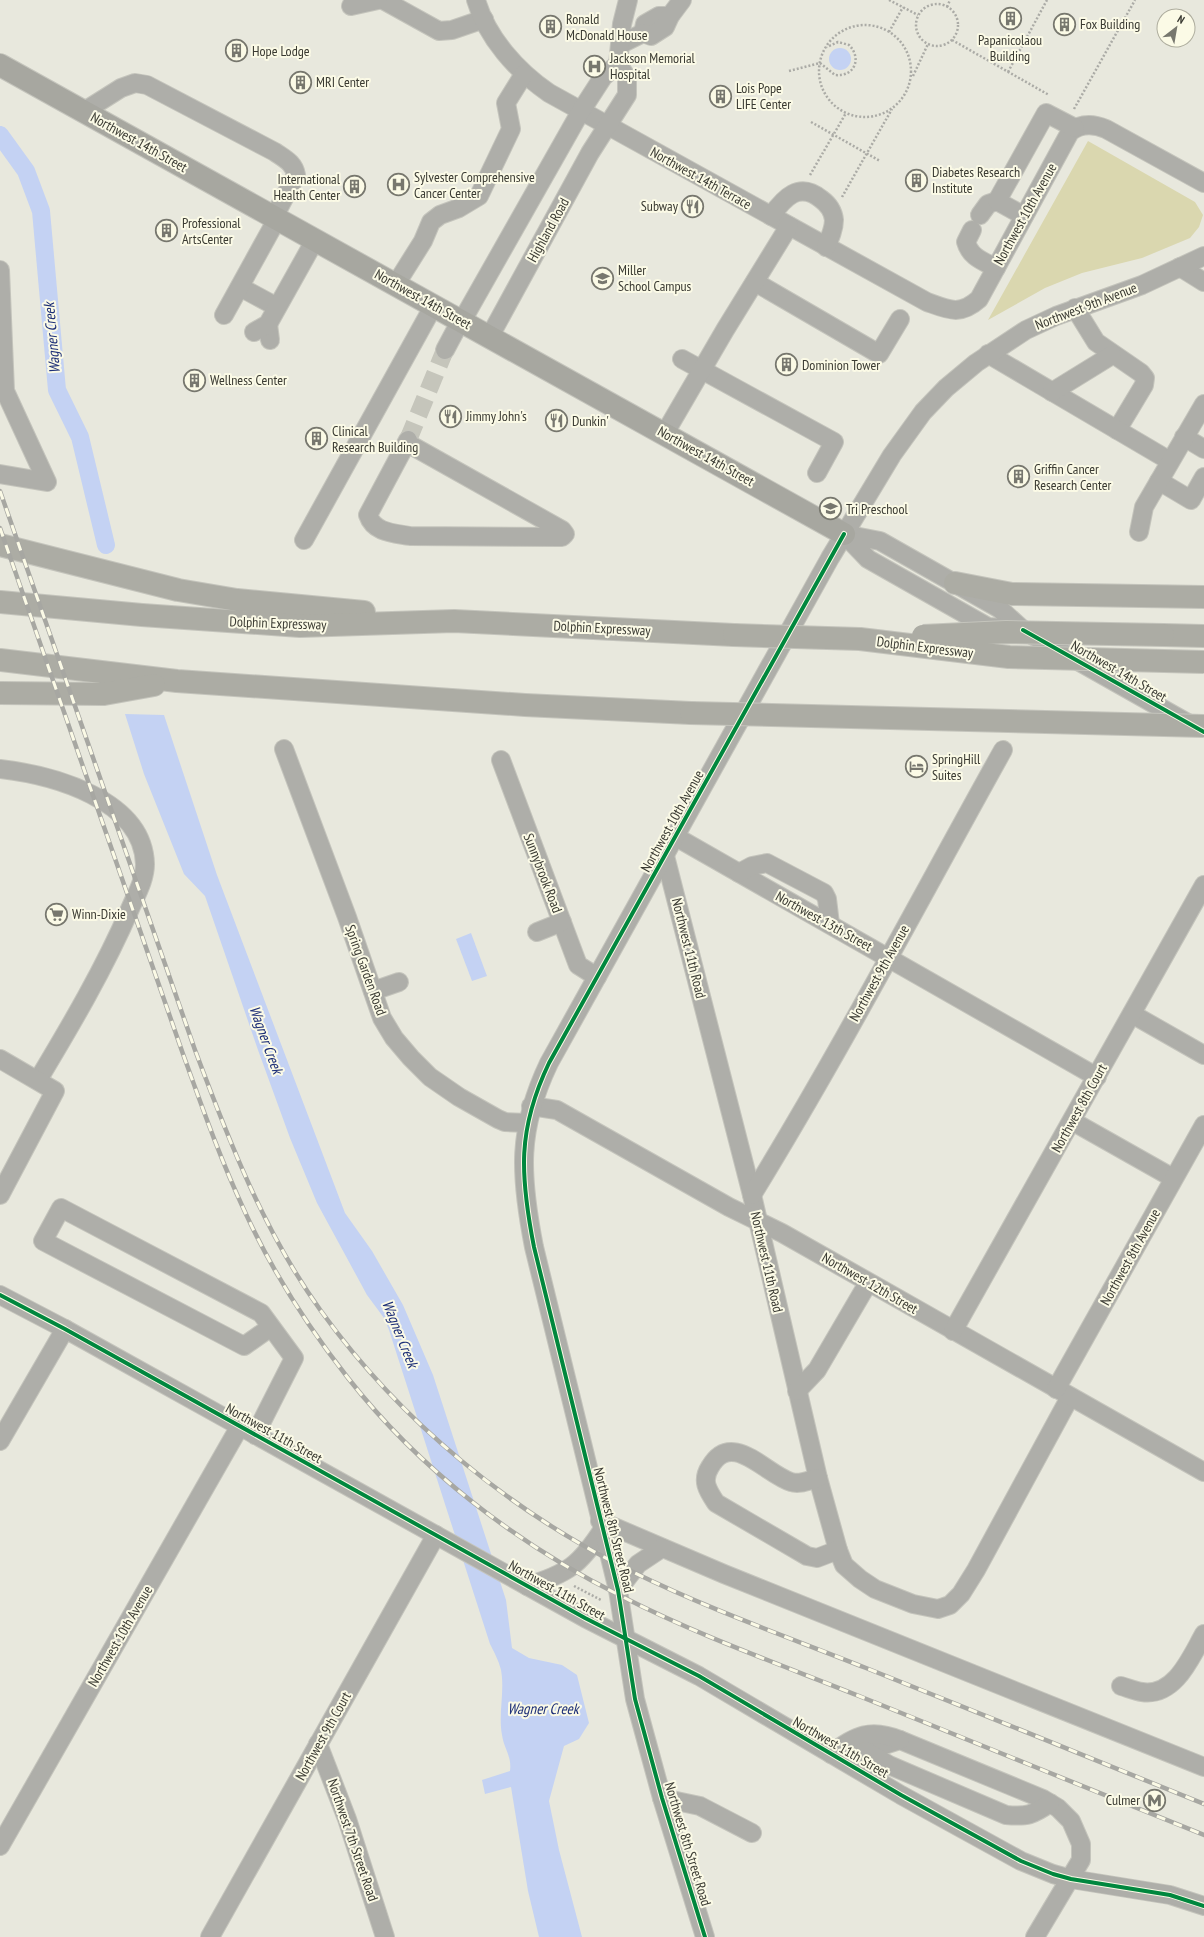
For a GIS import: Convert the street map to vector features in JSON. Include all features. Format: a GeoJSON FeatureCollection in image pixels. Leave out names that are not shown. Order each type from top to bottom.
{"type":"FeatureCollection","features":[{"type":"Feature","properties":{"kind":"highway"},"geometry":{"type":"LineString","coordinates":[[0,545],[178,590],[237,600],[454,621]]}},
{"type":"Feature","properties":{"kind":"highway"},"geometry":{"type":"LineString","coordinates":[[955,583],[1012,594],[1204,597]]}},
{"type":"Feature","properties":{"kind":"highway","name":"Dolphin Expressway"},"geometry":{"type":"LineString","coordinates":[[0,602],[142,615],[300,626],[454,621],[734,635],[860,639],[1009,657],[1204,662]]}},
{"type":"Feature","properties":{"kind":"highway"},"geometry":{"type":"LineString","coordinates":[[860,639],[1006,632],[1204,636]]}},
{"type":"Feature","properties":{"kind":"highway"},"geometry":{"type":"LineString","coordinates":[[0,660],[177,681],[510,704],[691,712],[1204,726]]}},
{"type":"Feature","properties":{"kind":"highway"},"geometry":{"type":"LineString","coordinates":[[0,693],[104,694],[177,681]]}},
{"type":"Feature","properties":{"kind":"main road","name":"Northwest 14th Street"},"geometry":{"type":"LineString","coordinates":[[0,65],[462,320],[844,534]]}},
{"type":"Feature","properties":{"kind":"street"},"geometry":{"type":"LineString","coordinates":[[351,6],[378,0]]}},
{"type":"Feature","properties":{"kind":"street"},"geometry":{"type":"LineString","coordinates":[[383,0],[439,31],[452,30],[484,19]]}},
{"type":"Feature","properties":{"kind":"street","name":"Northwest 14th Terrace"},"geometry":{"type":"LineString","coordinates":[[476,0],[484,19],[500,47],[524,74],[549,93],[927,302],[949,309],[963,310]]}},
{"type":"Feature","properties":{"kind":"street"},"geometry":{"type":"LineString","coordinates":[[445,350],[581,111],[603,77],[618,64],[622,24],[628,0]]}},
{"type":"Feature","properties":{"kind":"street"},"geometry":{"type":"LineString","coordinates":[[621,44],[644,33],[645,24],[659,16],[670,16],[682,0]]}},
{"type":"Feature","properties":{"kind":"street","name":"Highland Road"},"geometry":{"type":"LineString","coordinates":[[490,336],[607,125],[627,95],[628,78],[618,64]]}},
{"type":"Feature","properties":{"kind":"street"},"geometry":{"type":"LineString","coordinates":[[396,284],[423,241],[431,222],[440,215],[459,208],[479,196],[511,128],[506,103],[524,74]]}},
{"type":"Feature","properties":{"kind":"street"},"geometry":{"type":"LineString","coordinates":[[83,112],[121,88],[135,83],[147,85],[275,152],[290,162],[296,175],[276,218],[229,307],[277,307]]}},
{"type":"Feature","properties":{"kind":"street"},"geometry":{"type":"LineString","coordinates":[[996,268],[976,258],[968,251],[966,242],[988,204],[997,201],[1046,113],[1083,127],[1106,129],[1204,183]]}},
{"type":"Feature","properties":{"kind":"street","name":"Northwest 10th Avenue"},"geometry":{"type":"LineString","coordinates":[[963,310],[979,299],[1070,132],[1083,127]]}},
{"type":"Feature","properties":{"kind":"street"},"geometry":{"type":"LineString","coordinates":[[771,216],[781,202],[790,195],[797,192],[806,191],[816,195],[831,209],[834,220],[833,230],[826,247]]}},
{"type":"Feature","properties":{"kind":"street"},"geometry":{"type":"LineString","coordinates":[[997,201],[1024,216]]}},
{"type":"Feature","properties":{"kind":"street"},"geometry":{"type":"LineString","coordinates":[[665,433],[789,226]]}},
{"type":"Feature","properties":{"kind":"street"},"geometry":{"type":"LineString","coordinates":[[264,332],[315,240]]}},
{"type":"Feature","properties":{"kind":"street","name":"Northwest 9th Avenue"},"geometry":{"type":"LineString","coordinates":[[923,412],[946,388],[988,354],[1026,330],[1075,308],[1142,285],[1204,256]]}},
{"type":"Feature","properties":{"kind":"street"},"geometry":{"type":"LineString","coordinates":[[1180,267],[1204,282]]}},
{"type":"Feature","properties":{"kind":"street"},"geometry":{"type":"LineString","coordinates":[[0,268],[5,391],[47,482],[0,474]]}},
{"type":"Feature","properties":{"kind":"street"},"geometry":{"type":"LineString","coordinates":[[755,282],[879,354],[900,319]]}},
{"type":"Feature","properties":{"kind":"street"},"geometry":{"type":"LineString","coordinates":[[304,540],[434,305]]}},
{"type":"Feature","properties":{"kind":"street"},"geometry":{"type":"LineString","coordinates":[[1075,308],[1096,342],[1112,355],[1141,373],[1145,378],[1144,385],[1117,430]]}},
{"type":"Feature","properties":{"kind":"street"},"geometry":{"type":"LineString","coordinates":[[988,354],[1170,461]]}},
{"type":"Feature","properties":{"kind":"street"},"geometry":{"type":"LineString","coordinates":[[1052,392],[1112,355]]}},
{"type":"Feature","properties":{"kind":"street"},"geometry":{"type":"LineString","coordinates":[[682,359],[834,442],[816,472]]}},
{"type":"Feature","properties":{"kind":"street"},"geometry":{"type":"LineString","coordinates":[[1139,532],[1144,507],[1204,404]]}},
{"type":"Feature","properties":{"kind":"street","name":"Northwest 10th Avenue"},"geometry":{"type":"LineString","coordinates":[[529,1115],[537,1088],[549,1063],[844,534],[892,455],[923,412]]}},
{"type":"Feature","properties":{"kind":"street"},"geometry":{"type":"LineString","coordinates":[[1184,437],[1204,449]]}},
{"type":"Feature","properties":{"kind":"street"},"geometry":{"type":"LineString","coordinates":[[408,442],[562,530],[564,534],[562,537],[410,536],[386,532],[377,528],[370,522],[368,515],[408,442]]}},
{"type":"Feature","properties":{"kind":"street"},"geometry":{"type":"LineString","coordinates":[[1159,481],[1191,500],[1204,477]]}},
{"type":"Feature","properties":{"kind":"street","name":"Northwest 14th Street"},"geometry":{"type":"LineString","coordinates":[[844,534],[880,541],[1000,608],[1023,630],[1204,732]]}},
{"type":"Feature","properties":{"kind":"street","name":"Northwest 14th Street"},"geometry":{"type":"LineString","coordinates":[[844,534],[868,559],[988,627],[1023,630]]}},
{"type":"Feature","properties":{"kind":"street","name":"Spring Garden Road"},"geometry":{"type":"LineString","coordinates":[[284,749],[347,917],[382,1018],[394,1038],[430,1077],[459,1097],[505,1122],[529,1115]]}},
{"type":"Feature","properties":{"kind":"street","name":"Northwest 9th Avenue"},"geometry":{"type":"LineString","coordinates":[[752,1194],[773,1161],[1003,750]]}},
{"type":"Feature","properties":{"kind":"street","name":"Sunnybrook Road"},"geometry":{"type":"LineString","coordinates":[[501,760],[578,965],[597,977]]}},
{"type":"Feature","properties":{"kind":"street"},"geometry":{"type":"LineString","coordinates":[[0,769],[47,776],[74,786],[100,800],[122,815],[133,827],[144,852],[144,876],[110,955],[38,1080]]}},
{"type":"Feature","properties":{"kind":"street","name":"Northwest 13th Street"},"geometry":{"type":"LineString","coordinates":[[676,837],[1097,1077]]}},
{"type":"Feature","properties":{"kind":"street","name":"Northwest 11th Road"},"geometry":{"type":"LineString","coordinates":[[665,856],[752,1194],[818,1478],[838,1550],[844,1565],[860,1579],[875,1589],[913,1604],[938,1609]]}},
{"type":"Feature","properties":{"kind":"street"},"geometry":{"type":"LineString","coordinates":[[739,873],[752,866],[767,863],[824,893],[827,899],[830,924]]}},
{"type":"Feature","properties":{"kind":"street","name":"Northwest 8th Court"},"geometry":{"type":"LineString","coordinates":[[953,1331],[1204,885]]}},
{"type":"Feature","properties":{"kind":"street"},"geometry":{"type":"LineString","coordinates":[[537,932],[562,922]]}},
{"type":"Feature","properties":{"kind":"street"},"geometry":{"type":"LineString","coordinates":[[373,991],[399,982]]}},
{"type":"Feature","properties":{"kind":"street"},"geometry":{"type":"LineString","coordinates":[[1132,1014],[1204,1055]]}},
{"type":"Feature","properties":{"kind":"street"},"geometry":{"type":"LineString","coordinates":[[0,1059],[55,1091],[0,1195]]}},
{"type":"Feature","properties":{"kind":"street","name":"Northwest 12th Street"},"geometry":{"type":"LineString","coordinates":[[529,1115],[557,1110],[758,1222],[782,1233],[1204,1472]]}},
{"type":"Feature","properties":{"kind":"street","name":"Northwest 8th Street Road"},"geometry":{"type":"LineString","coordinates":[[529,1115],[523,1172],[527,1210],[534,1247],[618,1590],[624,1638],[635,1699],[662,1798],[706,1937]]}},
{"type":"Feature","properties":{"kind":"street"},"geometry":{"type":"LineString","coordinates":[[1072,1121],[1173,1178]]}},
{"type":"Feature","properties":{"kind":"street","name":"Northwest 8th Avenue"},"geometry":{"type":"LineString","coordinates":[[938,1609],[950,1604],[961,1594],[972,1576],[1063,1393],[1173,1178],[1202,1132]]}},
{"type":"Feature","properties":{"kind":"street"},"geometry":{"type":"LineString","coordinates":[[61,1208],[261,1313],[271,1327],[244,1346],[43,1241],[61,1208]]}},
{"type":"Feature","properties":{"kind":"street"},"geometry":{"type":"LineString","coordinates":[[797,1391],[817,1370],[868,1283]]}},
{"type":"Feature","properties":{"kind":"street","name":"Northwest 11th Street"},"geometry":{"type":"LineString","coordinates":[[0,1295],[247,1430],[503,1573],[624,1638],[699,1676],[837,1758],[1021,1861],[1053,1874],[1071,1879],[1170,1895],[1204,1906]]}},
{"type":"Feature","properties":{"kind":"street","name":"Northwest 10th Avenue"},"geometry":{"type":"LineString","coordinates":[[0,1846],[247,1430],[294,1358],[271,1327]]}},
{"type":"Feature","properties":{"kind":"street"},"geometry":{"type":"LineString","coordinates":[[0,1441],[64,1329]]}},
{"type":"Feature","properties":{"kind":"street"},"geometry":{"type":"LineString","coordinates":[[818,1478],[799,1483],[790,1482],[744,1455],[731,1451],[720,1455],[712,1463],[706,1473],[705,1482],[708,1491],[716,1504],[807,1556],[817,1558],[838,1550]]}},
{"type":"Feature","properties":{"kind":"street"},"geometry":{"type":"LineString","coordinates":[[527,1586],[563,1574],[574,1565],[587,1552],[601,1525],[662,1548],[1204,1768]]}},
{"type":"Feature","properties":{"kind":"street","name":"Northwest 9th Court"},"geometry":{"type":"LineString","coordinates":[[210,1937],[318,1744],[443,1539]]}},
{"type":"Feature","properties":{"kind":"street"},"geometry":{"type":"LineString","coordinates":[[618,1590],[638,1564],[662,1548]]}},
{"type":"Feature","properties":{"kind":"street"},"geometry":{"type":"LineString","coordinates":[[1121,1686],[1143,1692],[1158,1691],[1172,1683],[1189,1661],[1204,1634]]}},
{"type":"Feature","properties":{"kind":"street"},"geometry":{"type":"LineString","coordinates":[[837,1758],[852,1739],[880,1733],[1030,1792],[1050,1803],[1071,1821],[1081,1844],[1081,1860],[1035,1937]]}},
{"type":"Feature","properties":{"kind":"street"},"geometry":{"type":"LineString","coordinates":[[837,1758],[866,1752],[900,1740]]}},
{"type":"Feature","properties":{"kind":"street","name":"Northwest 7th Street Road"},"geometry":{"type":"LineString","coordinates":[[318,1744],[347,1818],[385,1937]]}},
{"type":"Feature","properties":{"kind":"street"},"geometry":{"type":"LineString","coordinates":[[866,1752],[889,1765],[1006,1815],[1018,1816],[1035,1814],[1050,1803]]}},
{"type":"Feature","properties":{"kind":"street"},"geometry":{"type":"LineString","coordinates":[[662,1798],[700,1806],[752,1833]]}},
{"type":"Feature","properties":{"kind":"path"},"geometry":{"type":"LineString","coordinates":[[890,0],[918,15]]}},
{"type":"Feature","properties":{"kind":"path"},"geometry":{"type":"LineString","coordinates":[[947,6],[950,0]]}},
{"type":"Feature","properties":{"kind":"path"},"geometry":{"type":"LineString","coordinates":[[1008,72],[1047,0]]}},
{"type":"Feature","properties":{"kind":"path"},"geometry":{"type":"LineString","coordinates":[[1067,105],[1074,109],[1135,0]]}},
{"type":"Feature","properties":{"kind":"path"},"geometry":{"type":"LineString","coordinates":[[934,4],[947,6],[956,16],[958,22],[956,34],[952,40],[941,46],[928,44],[923,40],[916,29],[918,15],[928,6],[934,4]]}},
{"type":"Feature","properties":{"kind":"path"},"geometry":{"type":"LineString","coordinates":[[889,32],[903,7]]}},
{"type":"Feature","properties":{"kind":"path"},"geometry":{"type":"LineString","coordinates":[[892,109],[878,116],[860,117],[846,113],[832,103],[824,91],[819,75],[820,63],[825,48],[834,36],[850,27],[867,25],[884,29],[898,38],[908,52],[912,69],[912,78]]}},
{"type":"Feature","properties":{"kind":"path"},"geometry":{"type":"LineString","coordinates":[[952,40],[1054,98]]}},
{"type":"Feature","properties":{"kind":"path"},"geometry":{"type":"LineString","coordinates":[[820,63],[832,73],[841,75],[847,74],[855,65],[856,55],[849,45],[838,42],[825,48]]}},
{"type":"Feature","properties":{"kind":"path"},"geometry":{"type":"LineString","coordinates":[[840,200],[892,109],[906,94],[928,44]]}},
{"type":"Feature","properties":{"kind":"path"},"geometry":{"type":"LineString","coordinates":[[788,71],[820,63]]}},
{"type":"Feature","properties":{"kind":"path"},"geometry":{"type":"LineString","coordinates":[[806,180],[846,113]]}},
{"type":"Feature","properties":{"kind":"path"},"geometry":{"type":"LineString","coordinates":[[812,122],[880,161]]}},
{"type":"Feature","properties":{"kind":"path"},"geometry":{"type":"LineString","coordinates":[[571,1585],[602,1600]]}},
{"type":"Feature","properties":{"kind":"path"},"geometry":{"type":"LineString","coordinates":[[597,1598],[597,1603]]}},
{"type":"Feature","properties":{"kind":"shaded area"},"geometry":{"type":"Polygon","coordinates":[[[1088,141],[1195,202],[1203,215],[1199,227],[1190,238],[1142,258],[1082,273],[1045,288],[988,320],[1088,141]]]}},
{"type":"Feature","properties":{"kind":"water"},"geometry":{"type":"Polygon","coordinates":[[[840,48],[848,51],[851,59],[848,67],[840,70],[832,67],[829,59],[832,51],[840,48]]]}},
{"type":"Feature","properties":{"kind":"water","name":"Wagner Creek"},"geometry":{"type":"Polygon","coordinates":[[[125,714],[164,715],[217,875],[345,1213],[372,1251],[403,1305],[433,1375],[506,1600],[512,1648],[529,1658],[562,1665],[577,1675],[589,1723],[579,1739],[564,1746],[549,1801],[559,1850],[582,1937],[539,1937],[528,1891],[511,1787],[485,1794],[482,1780],[510,1771],[510,1761],[503,1740],[501,1727],[501,1670],[490,1644],[389,1330],[384,1318],[367,1295],[317,1203],[290,1138],[205,896],[184,874],[144,774],[125,714]]]}},
{"type":"Feature","properties":{"kind":"water"},"geometry":{"type":"Polygon","coordinates":[[[471,933],[487,976],[472,981],[456,939],[471,933]]]}},
{"type":"Feature","properties":{"kind":"waterway","name":"Wagner Creek"},"geometry":{"type":"LineString","coordinates":[[0,135],[26,171],[41,211],[57,390],[80,437],[106,545]]}},
{"type":"Feature","properties":{"kind":"tunnel"},"geometry":{"type":"LineString","coordinates":[[408,440],[445,350]]}},
{"type":"Feature","properties":{"kind":"railway"},"geometry":{"type":"LineString","coordinates":[[0,491],[195,1050],[249,1185],[282,1250],[321,1311],[352,1352],[386,1390],[423,1427],[461,1461],[502,1492],[544,1522],[633,1572],[719,1610],[1204,1804]]}},
{"type":"Feature","properties":{"kind":"railway"},"geometry":{"type":"LineString","coordinates":[[0,528],[183,1054],[228,1173],[267,1256],[305,1319],[333,1359],[376,1412],[406,1444],[472,1502],[545,1553],[621,1596],[679,1624],[738,1649],[859,1696],[1204,1835]]}},
{"type":"Feature","properties":{"kind":"cycle path"},"geometry":{"type":"LineString","coordinates":[[705,1937],[662,1798],[635,1699],[618,1590],[534,1247],[529,1221],[524,1175],[526,1132],[531,1110],[549,1063],[844,534]]}},
{"type":"Feature","properties":{"kind":"cycle path"},"geometry":{"type":"LineString","coordinates":[[1023,630],[1204,732]]}},
{"type":"Feature","properties":{"kind":"cycle path"},"geometry":{"type":"LineString","coordinates":[[0,1295],[65,1329],[585,1618],[699,1676],[901,1795],[1021,1861],[1053,1874],[1071,1879],[1170,1895],[1204,1906]]}},
{"type":"Feature","properties":{"kind":"place","name":"Papanicolaou Building"},"geometry":{"type":"Point","coordinates":[1010,18]}},
{"type":"Feature","properties":{"kind":"place","name":"Fox Building"},"geometry":{"type":"Point","coordinates":[1065,24]}},
{"type":"Feature","properties":{"kind":"place","name":"Ronald McDonald House"},"geometry":{"type":"Point","coordinates":[551,27]}},
{"type":"Feature","properties":{"kind":"place","name":"Hope Lodge"},"geometry":{"type":"Point","coordinates":[237,51]}},
{"type":"Feature","properties":{"kind":"place","name":"Jackson Memorial Hospital"},"geometry":{"type":"Point","coordinates":[594,66]}},
{"type":"Feature","properties":{"kind":"place","name":"MRI Center"},"geometry":{"type":"Point","coordinates":[300,82]}},
{"type":"Feature","properties":{"kind":"place","name":"Lois Pope LIFE Center"},"geometry":{"type":"Point","coordinates":[721,96]}},
{"type":"Feature","properties":{"kind":"place","name":"Diabetes Research Institute"},"geometry":{"type":"Point","coordinates":[916,180]}},
{"type":"Feature","properties":{"kind":"place","name":"Sylvester Comprehensive Cancer Center"},"geometry":{"type":"Point","coordinates":[398,185]}},
{"type":"Feature","properties":{"kind":"place","name":"International Health Center"},"geometry":{"type":"Point","coordinates":[355,187]}},
{"type":"Feature","properties":{"kind":"place","name":"Subway"},"geometry":{"type":"Point","coordinates":[693,206]}},
{"type":"Feature","properties":{"kind":"place","name":"Professional ArtsCenter"},"geometry":{"type":"Point","coordinates":[166,231]}},
{"type":"Feature","properties":{"kind":"place","name":"Miller School Campus"},"geometry":{"type":"Point","coordinates":[602,278]}},
{"type":"Feature","properties":{"kind":"place","name":"Dominion Tower"},"geometry":{"type":"Point","coordinates":[787,365]}},
{"type":"Feature","properties":{"kind":"place","name":"Wellness Center"},"geometry":{"type":"Point","coordinates":[195,380]}},
{"type":"Feature","properties":{"kind":"place","name":"Jimmy John's"},"geometry":{"type":"Point","coordinates":[451,416]}},
{"type":"Feature","properties":{"kind":"place","name":"Dunkin'"},"geometry":{"type":"Point","coordinates":[557,421]}},
{"type":"Feature","properties":{"kind":"place","name":"Clinical Research Building"},"geometry":{"type":"Point","coordinates":[316,439]}},
{"type":"Feature","properties":{"kind":"place","name":"Griffin Cancer Research Center"},"geometry":{"type":"Point","coordinates":[1019,477]}},
{"type":"Feature","properties":{"kind":"place","name":"Tri Preschool"},"geometry":{"type":"Point","coordinates":[830,509]}},
{"type":"Feature","properties":{"kind":"place","name":"SpringHill Suites"},"geometry":{"type":"Point","coordinates":[917,767]}},
{"type":"Feature","properties":{"kind":"place","name":"Winn-Dixie"},"geometry":{"type":"Point","coordinates":[56,914]}},
{"type":"Feature","properties":{"kind":"place","name":"Culmer"},"geometry":{"type":"Point","coordinates":[1155,1800]}}]}
